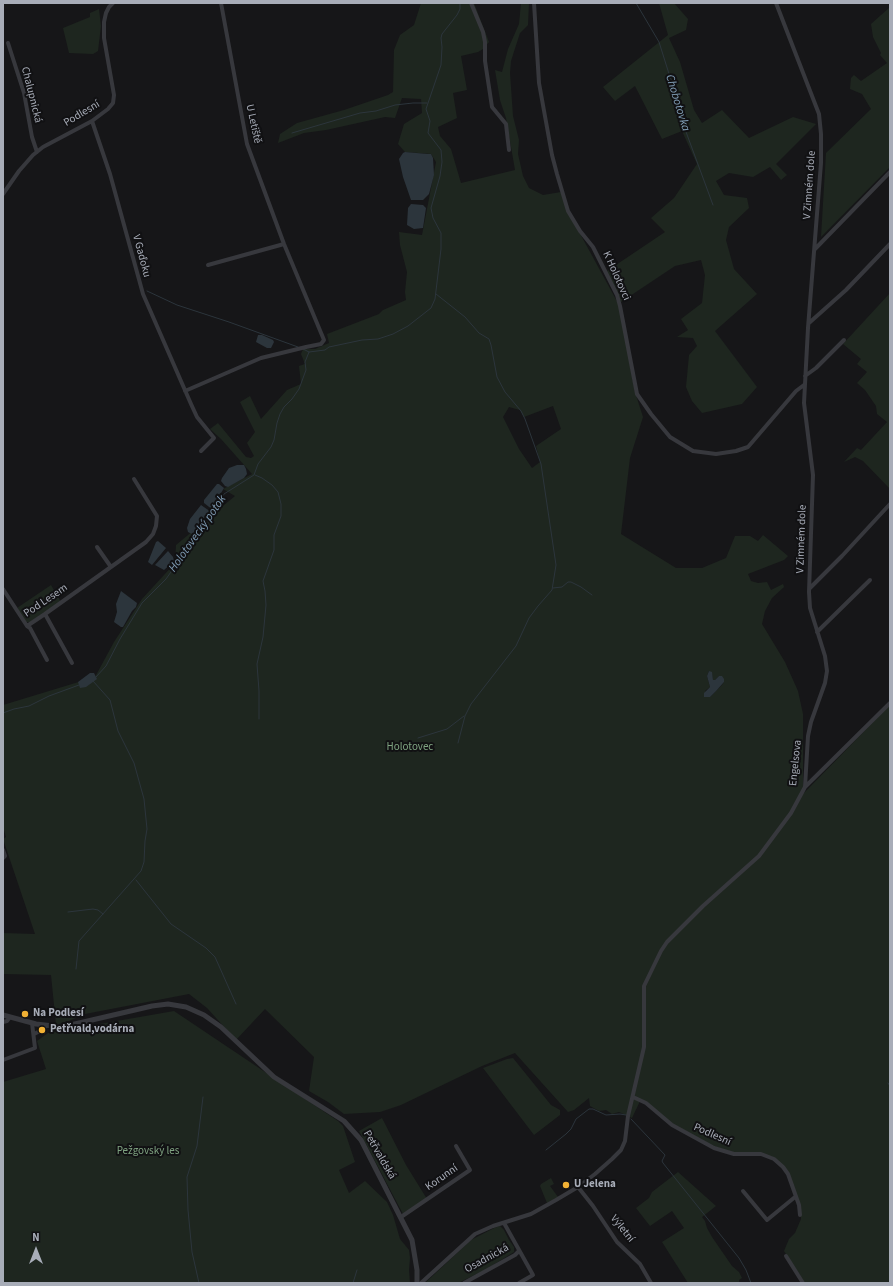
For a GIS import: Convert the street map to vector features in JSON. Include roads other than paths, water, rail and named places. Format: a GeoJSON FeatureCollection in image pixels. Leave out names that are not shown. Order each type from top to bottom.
{"type":"FeatureCollection","features":[{"type":"Feature","properties":{"kind":"street","name":"Podlesní"},"geometry":{"type":"LineString","coordinates":[[3,194],[19,171],[36,152],[92,120],[108,109],[113,102],[114,95],[104,38],[104,22],[109,7],[113,3]]}},
{"type":"Feature","properties":{"kind":"street","name":"U Letiště"},"geometry":{"type":"LineString","coordinates":[[185,391],[261,358],[321,344],[324,340],[284,244],[247,144],[221,3]]}},
{"type":"Feature","properties":{"kind":"street"},"geometry":{"type":"LineString","coordinates":[[471,3],[484,32],[485,61],[492,107],[506,124],[509,150]]}},
{"type":"Feature","properties":{"kind":"street","name":"K Holotovci"},"geometry":{"type":"LineString","coordinates":[[534,3],[539,83],[552,155],[557,174],[568,211],[580,231],[594,247],[617,295],[637,394],[651,414],[670,437],[693,451],[716,454],[736,451],[748,447],[796,391],[804,385]]}},
{"type":"Feature","properties":{"kind":"street","name":"V Zimném dole"},"geometry":{"type":"LineString","coordinates":[[776,3],[819,114],[822,134],[804,385],[804,402],[813,475],[810,588]]}},
{"type":"Feature","properties":{"kind":"street","name":"Chalupnická"},"geometry":{"type":"LineString","coordinates":[[8,43],[24,93],[36,152]]}},
{"type":"Feature","properties":{"kind":"street","name":"V Gaďoku"},"geometry":{"type":"LineString","coordinates":[[92,120],[110,174],[142,294],[197,417],[214,438],[201,451]]}},
{"type":"Feature","properties":{"kind":"street"},"geometry":{"type":"LineString","coordinates":[[814,250],[890,172]]}},
{"type":"Feature","properties":{"kind":"street"},"geometry":{"type":"LineString","coordinates":[[208,265],[284,244]]}},
{"type":"Feature","properties":{"kind":"street"},"geometry":{"type":"LineString","coordinates":[[808,323],[846,290],[890,244]]}},
{"type":"Feature","properties":{"kind":"street"},"geometry":{"type":"LineString","coordinates":[[805,376],[816,368],[844,340]]}},
{"type":"Feature","properties":{"kind":"street","name":"Pod Lesem"},"geometry":{"type":"LineString","coordinates":[[3,589],[27,626],[146,542],[153,534],[157,516],[155,510],[134,479]]}},
{"type":"Feature","properties":{"kind":"street","name":"V Zimném dole"},"geometry":{"type":"LineString","coordinates":[[810,588],[890,504]]}},
{"type":"Feature","properties":{"kind":"street"},"geometry":{"type":"LineString","coordinates":[[97,546],[111,567]]}},
{"type":"Feature","properties":{"kind":"street"},"geometry":{"type":"LineString","coordinates":[[817,632],[870,580]]}},
{"type":"Feature","properties":{"kind":"street","name":"Engelsova"},"geometry":{"type":"LineString","coordinates":[[633,1097],[644,1047],[644,990],[646,981],[661,951],[667,942],[703,906],[759,856],[791,813],[805,787],[808,736],[811,722],[825,683],[827,671],[825,656],[810,608],[810,588]]}},
{"type":"Feature","properties":{"kind":"street"},"geometry":{"type":"LineString","coordinates":[[45,614],[72,663]]}},
{"type":"Feature","properties":{"kind":"street"},"geometry":{"type":"LineString","coordinates":[[27,626],[30,628],[47,660]]}},
{"type":"Feature","properties":{"kind":"street"},"geometry":{"type":"LineString","coordinates":[[805,787],[890,703]]}},
{"type":"Feature","properties":{"kind":"street"},"geometry":{"type":"LineString","coordinates":[[3,850],[5,856],[3,858]]}},
{"type":"Feature","properties":{"kind":"street","name":"Petřvaldská"},"geometry":{"type":"LineString","coordinates":[[3,1015],[32,1023],[62,1027],[152,1006],[168,1004],[186,1007],[204,1014],[221,1027],[274,1077],[344,1122],[361,1140],[412,1240],[417,1270],[417,1283]]}},
{"type":"Feature","properties":{"kind":"street"},"geometry":{"type":"LineString","coordinates":[[3,1022],[10,1017]]}},
{"type":"Feature","properties":{"kind":"street"},"geometry":{"type":"LineString","coordinates":[[3,1060],[36,1048],[32,1023]]}},
{"type":"Feature","properties":{"kind":"street"},"geometry":{"type":"LineString","coordinates":[[34,1034],[47,1026]]}},
{"type":"Feature","properties":{"kind":"street","name":"Podlesní"},"geometry":{"type":"LineString","coordinates":[[633,1097],[646,1103],[672,1125],[714,1148],[734,1154],[761,1154],[774,1159],[788,1174],[799,1205],[800,1215]]}},
{"type":"Feature","properties":{"kind":"street"},"geometry":{"type":"LineString","coordinates":[[421,1283],[475,1234],[531,1214],[578,1187],[612,1159],[621,1150],[625,1141],[628,1116],[633,1097]]}},
{"type":"Feature","properties":{"kind":"street","name":"Korunní"},"geometry":{"type":"LineString","coordinates":[[401,1217],[470,1170],[456,1146]]}},
{"type":"Feature","properties":{"kind":"street","name":"Výletní"},"geometry":{"type":"LineString","coordinates":[[578,1187],[593,1206],[617,1242],[640,1264],[651,1283]]}},
{"type":"Feature","properties":{"kind":"street"},"geometry":{"type":"LineString","coordinates":[[743,1190],[767,1220],[795,1197]]}},
{"type":"Feature","properties":{"kind":"street","name":"Osadnická"},"geometry":{"type":"LineString","coordinates":[[504,1223],[533,1275],[519,1283]]}},
{"type":"Feature","properties":{"kind":"street","name":"Osadnická"},"geometry":{"type":"LineString","coordinates":[[464,1283],[515,1255],[519,1251]]}},
{"type":"Feature","properties":{"kind":"street"},"geometry":{"type":"LineString","coordinates":[[786,1256],[803,1283]]}},
{"type":"Feature","properties":{"kind":"waterway","name":"Holotovecký potok"},"geometry":{"type":"LineString","coordinates":[[96,677],[106,666],[120,639],[142,603],[166,579],[207,524],[224,494],[254,475],[258,464],[271,447],[274,440],[280,414],[299,389],[306,370],[305,362],[309,352],[325,350],[329,347],[362,340],[378,339],[393,334],[408,326],[431,308],[435,299],[441,249],[441,233],[433,218],[431,208],[440,176],[442,162],[441,150],[428,133],[430,121],[426,109],[441,65],[442,34],[457,15],[460,9],[460,3]]}},
{"type":"Feature","properties":{"kind":"waterway","name":"Chobotovka"},"geometry":{"type":"LineString","coordinates":[[636,3],[659,42],[676,96],[682,121],[713,205]]}},
{"type":"Feature","properties":{"kind":"waterway"},"geometry":{"type":"LineString","coordinates":[[292,133],[360,113],[376,111],[395,105],[427,103]]}},
{"type":"Feature","properties":{"kind":"waterway"},"geometry":{"type":"LineString","coordinates":[[147,291],[177,305],[298,347]]}},
{"type":"Feature","properties":{"kind":"waterway"},"geometry":{"type":"LineString","coordinates":[[436,294],[465,317],[479,333],[489,339],[497,377],[505,392],[521,411],[525,419],[541,464],[556,565],[552,590],[529,618],[516,646],[471,704],[465,716],[458,743]]}},
{"type":"Feature","properties":{"kind":"waterway","name":"Holotovecký potok"},"geometry":{"type":"LineString","coordinates":[[303,349],[309,352]]}},
{"type":"Feature","properties":{"kind":"waterway"},"geometry":{"type":"LineString","coordinates":[[255,475],[272,485],[278,492],[281,504],[281,516],[274,535],[274,550],[263,581],[266,605],[263,637],[257,664],[259,719]]}},
{"type":"Feature","properties":{"kind":"waterway"},"geometry":{"type":"LineString","coordinates":[[553,588],[562,587],[568,582],[571,582],[592,595]]}},
{"type":"Feature","properties":{"kind":"waterway","name":"Holotovecký potok"},"geometry":{"type":"LineString","coordinates":[[76,969],[79,941],[141,871],[144,862],[147,829],[144,799],[134,763],[118,731],[110,700],[93,681]]}},
{"type":"Feature","properties":{"kind":"waterway"},"geometry":{"type":"LineString","coordinates":[[3,713],[29,706],[49,696],[79,685]]}},
{"type":"Feature","properties":{"kind":"waterway"},"geometry":{"type":"LineString","coordinates":[[418,738],[447,729],[464,716]]}},
{"type":"Feature","properties":{"kind":"waterway"},"geometry":{"type":"LineString","coordinates":[[136,880],[171,924],[206,948],[215,957],[236,1004]]}},
{"type":"Feature","properties":{"kind":"waterway"},"geometry":{"type":"LineString","coordinates":[[68,912],[93,909],[98,910],[103,914]]}},
{"type":"Feature","properties":{"kind":"waterway"},"geometry":{"type":"LineString","coordinates":[[199,1283],[192,1252],[187,1177],[197,1146],[203,1097]]}},
{"type":"Feature","properties":{"kind":"waterway"},"geometry":{"type":"LineString","coordinates":[[546,1150],[566,1134],[571,1129],[576,1119],[589,1109],[593,1109],[606,1115],[626,1115]]}},
{"type":"Feature","properties":{"kind":"waterway"},"geometry":{"type":"LineString","coordinates":[[631,1119],[665,1155],[662,1161],[663,1163],[739,1258],[751,1283]]}},
{"type":"Feature","properties":{"kind":"waterway"},"geometry":{"type":"LineString","coordinates":[[353,1283],[357,1270]]}},
{"type":"Feature","properties":{"kind":"place","name":"Na Podlesí"},"geometry":{"type":"Point","coordinates":[25,1014]}},
{"type":"Feature","properties":{"kind":"place","name":"Petřvald,vodárna"},"geometry":{"type":"Point","coordinates":[42,1030]}},
{"type":"Feature","properties":{"kind":"place","name":"U Jelena"},"geometry":{"type":"Point","coordinates":[566,1185]}},
{"type":"Feature","properties":{"kind":"park label","name":"Holotovec"},"geometry":{"type":"Point","coordinates":[410,748]}},
{"type":"Feature","properties":{"kind":"park label","name":"Pežgovský les"},"geometry":{"type":"Point","coordinates":[148,1152]}}]}
